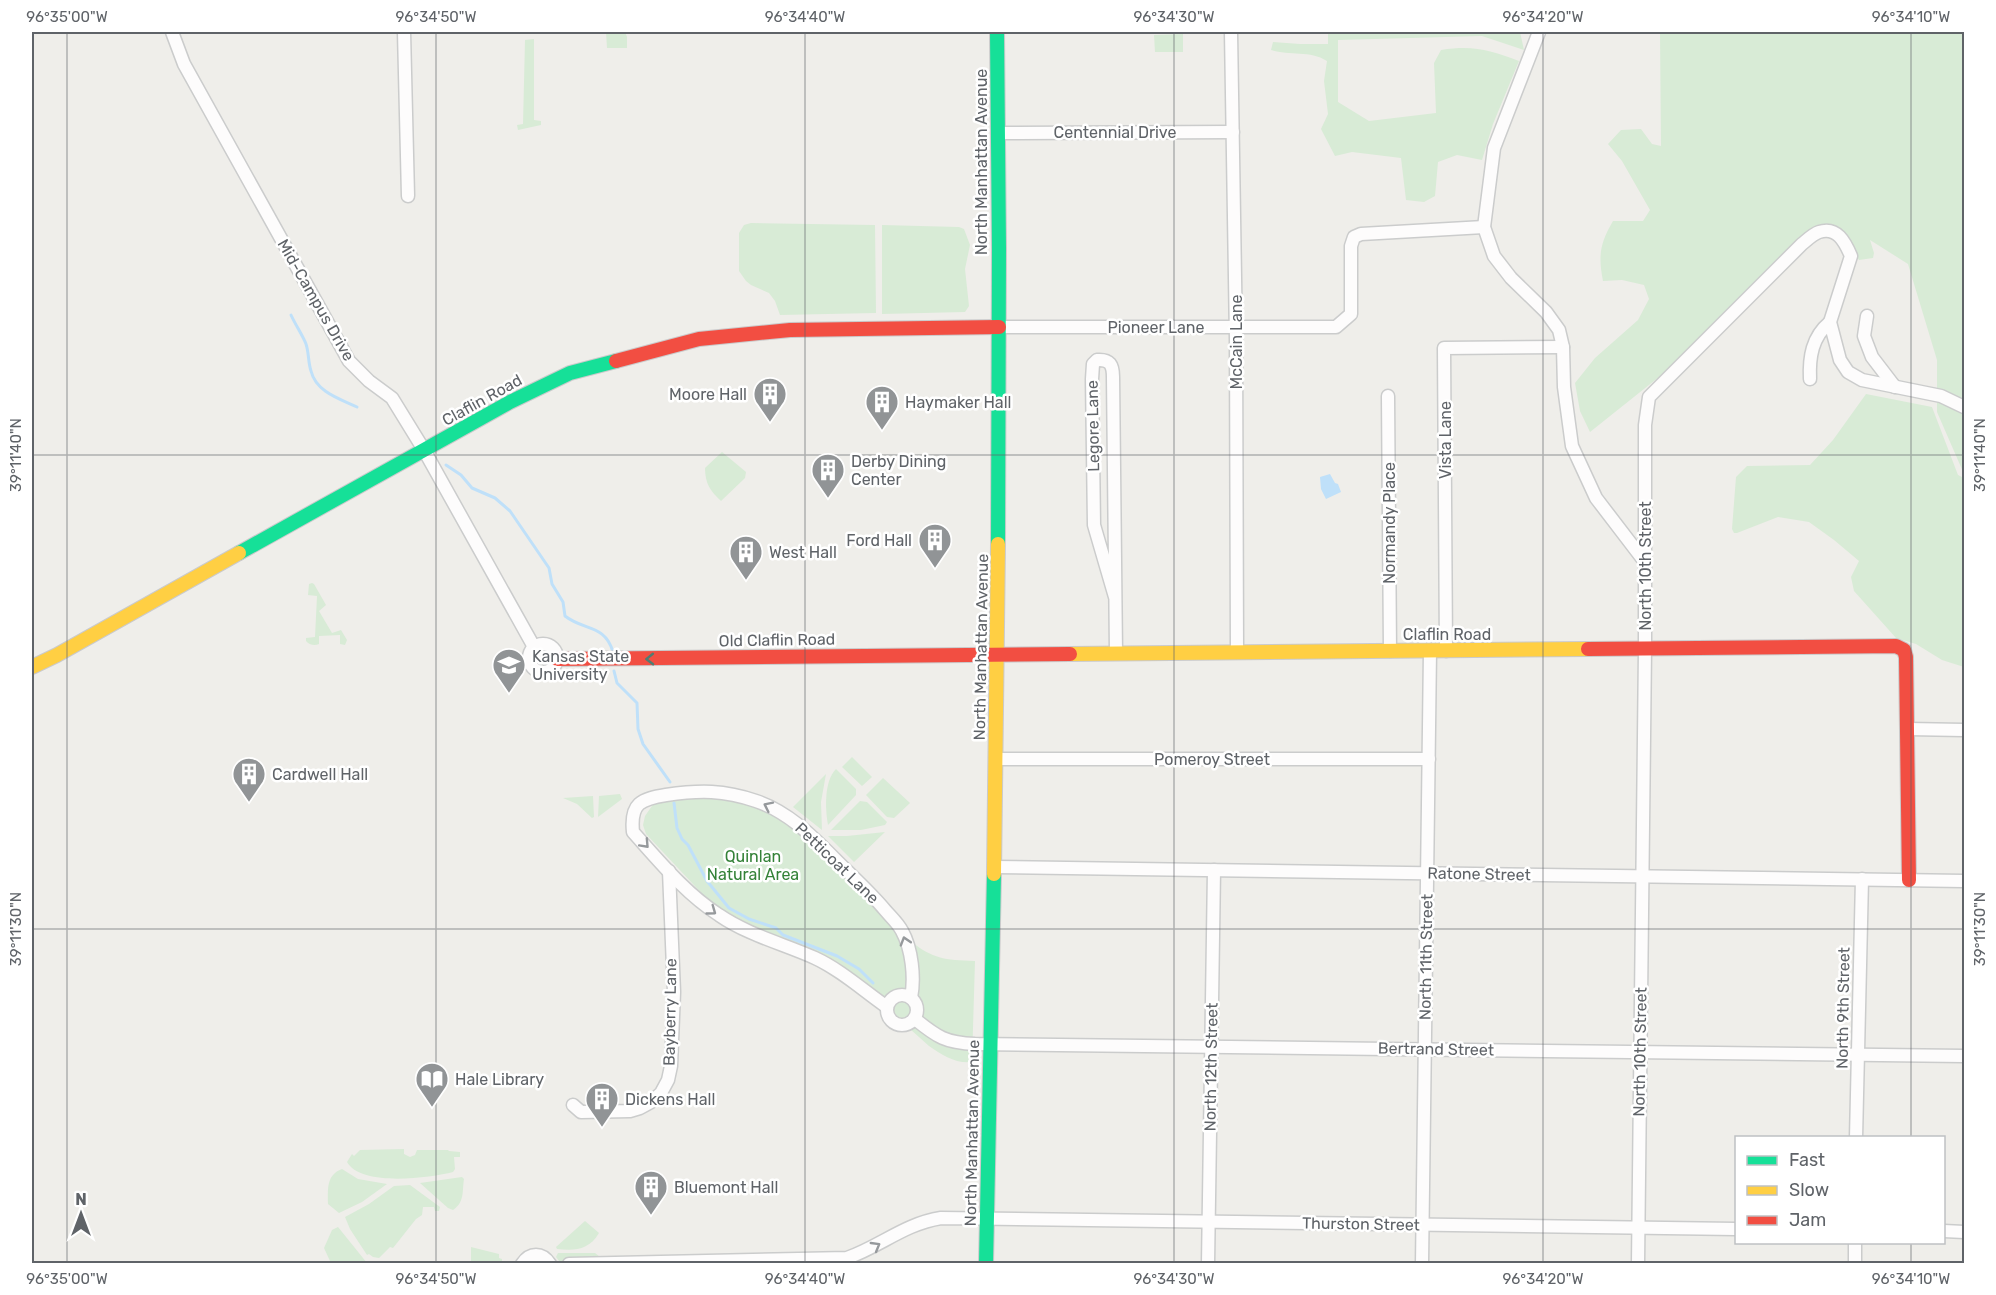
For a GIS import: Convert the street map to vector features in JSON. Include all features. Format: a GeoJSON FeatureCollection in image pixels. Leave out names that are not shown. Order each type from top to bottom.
{"type":"FeatureCollection","features":[{"type":"Feature","properties":{"kind":"street","name":"Mid-Campus Drive"},"geometry":{"type":"LineString","coordinates":[[172,32],[184,64],[349,361],[369,381],[392,398],[424,450],[534,647]]}},
{"type":"Feature","properties":{"kind":"street"},"geometry":{"type":"LineString","coordinates":[[405,32],[408,196]]}},
{"type":"Feature","properties":{"kind":"street","name":"North Manhattan Avenue"},"geometry":{"type":"LineString","coordinates":[[986,1263],[998,653],[997,32]]}},
{"type":"Feature","properties":{"kind":"street","name":"McCain Lane"},"geometry":{"type":"LineString","coordinates":[[1231,32],[1236,328],[1237,652]]}},
{"type":"Feature","properties":{"kind":"street"},"geometry":{"type":"LineString","coordinates":[[1539,32],[1494,148],[1484,227],[1494,256],[1511,278],[1546,312],[1559,330],[1563,347],[1564,387],[1572,446],[1596,498],[1645,562]]}},
{"type":"Feature","properties":{"kind":"street","name":"Centennial Drive"},"geometry":{"type":"LineString","coordinates":[[998,132],[1233,132]]}},
{"type":"Feature","properties":{"kind":"street","name":"Pioneer Lane"},"geometry":{"type":"LineString","coordinates":[[999,327],[1336,327],[1351,314],[1351,246],[1354,237],[1361,234],[1484,227]]}},
{"type":"Feature","properties":{"kind":"street","name":"North 10th Street"},"geometry":{"type":"LineString","coordinates":[[1638,1263],[1645,649],[1645,425],[1649,397],[1802,244],[1819,232],[1839,234],[1851,256],[1830,322]]}},
{"type":"Feature","properties":{"kind":"street"},"geometry":{"type":"LineString","coordinates":[[1867,316],[1864,336],[1872,357],[1895,387]]}},
{"type":"Feature","properties":{"kind":"street"},"geometry":{"type":"LineString","coordinates":[[1810,379],[1809,360],[1815,340],[1822,328],[1830,322],[1840,360],[1848,372],[1862,380],[1941,396],[1965,407]]}},
{"type":"Feature","properties":{"kind":"street","name":"Claflin Road"},"geometry":{"type":"LineString","coordinates":[[32,667],[510,402],[570,373],[699,339],[790,330],[999,327]]}},
{"type":"Feature","properties":{"kind":"street","name":"Vista Lane"},"geometry":{"type":"LineString","coordinates":[[1446,651],[1444,348],[1563,347]]}},
{"type":"Feature","properties":{"kind":"street","name":"Legore Lane"},"geometry":{"type":"LineString","coordinates":[[1115,597],[1094,525],[1092,380],[1093,364],[1097,360],[1109,361],[1113,367],[1116,653]]}},
{"type":"Feature","properties":{"kind":"street","name":"Normandy Place"},"geometry":{"type":"LineString","coordinates":[[1388,396],[1390,651]]}},
{"type":"Feature","properties":{"kind":"street"},"geometry":{"type":"LineString","coordinates":[[544,644],[555,650],[557,659],[549,672],[542,673],[530,666],[528,658],[534,647],[544,644]]}},
{"type":"Feature","properties":{"kind":"street","name":"Claflin Road"},"geometry":{"type":"LineString","coordinates":[[998,653],[1896,646],[1904,650],[1906,657],[1908,729]]}},
{"type":"Feature","properties":{"kind":"street","name":"North 11th Street"},"geometry":{"type":"LineString","coordinates":[[1422,1263],[1430,651]]}},
{"type":"Feature","properties":{"kind":"street","name":"Old Claflin Road"},"geometry":{"type":"LineString","coordinates":[[557,659],[998,653]]}},
{"type":"Feature","properties":{"kind":"street"},"geometry":{"type":"LineString","coordinates":[[1909,880],[1908,729],[1965,730]]}},
{"type":"Feature","properties":{"kind":"street","name":"Pomeroy Street"},"geometry":{"type":"LineString","coordinates":[[996,759],[1429,759]]}},
{"type":"Feature","properties":{"kind":"street","name":"Petticoat Lane"},"geometry":{"type":"LineString","coordinates":[[669,871],[633,832],[633,813],[643,800],[709,790],[758,802],[784,814],[802,827],[873,896],[902,930],[914,983],[911,998]]}},
{"type":"Feature","properties":{"kind":"street","name":"Ratone Street"},"geometry":{"type":"LineString","coordinates":[[994,867],[1965,881]]}},
{"type":"Feature","properties":{"kind":"street","name":"North 12th Street"},"geometry":{"type":"LineString","coordinates":[[1208,1263],[1214,870]]}},
{"type":"Feature","properties":{"kind":"street"},"geometry":{"type":"LineString","coordinates":[[669,871],[700,902],[721,917],[817,959],[838,971],[888,1007]]}},
{"type":"Feature","properties":{"kind":"street","name":"Bayberry Lane"},"geometry":{"type":"LineString","coordinates":[[573,1105],[581,1112],[630,1111],[651,1102],[661,1093],[668,1080],[671,1066],[674,992],[669,871]]}},
{"type":"Feature","properties":{"kind":"street","name":"North 9th Street"},"geometry":{"type":"LineString","coordinates":[[1856,1136],[1862,879]]}},
{"type":"Feature","properties":{"kind":"street"},"geometry":{"type":"LineString","coordinates":[[901,995],[911,998],[917,1006],[915,1019],[905,1025],[895,1023],[888,1016],[888,1007],[892,999],[901,995]]}},
{"type":"Feature","properties":{"kind":"street","name":"Bertrand Street"},"geometry":{"type":"LineString","coordinates":[[915,1019],[932,1033],[956,1043],[1965,1056]]}},
{"type":"Feature","properties":{"kind":"street","name":"Thurston Street"},"geometry":{"type":"LineString","coordinates":[[569,1263],[777,1262],[847,1258],[866,1251],[910,1226],[933,1220],[1735,1229]]}},
{"type":"Feature","properties":{"kind":"street"},"geometry":{"type":"LineString","coordinates":[[1945,1231],[1965,1232]]}},
{"type":"Feature","properties":{"kind":"street"},"geometry":{"type":"LineString","coordinates":[[1855,1244],[1855,1263]]}},
{"type":"Feature","properties":{"kind":"street"},"geometry":{"type":"LineString","coordinates":[[522,1263],[526,1258],[536,1254],[545,1257],[550,1263]]}},
{"type":"Feature","properties":{"kind":"green space"},"geometry":{"type":"Polygon","coordinates":[[[606,32],[625,32],[627,48],[607,48],[606,32]]]}},
{"type":"Feature","properties":{"kind":"green space"},"geometry":{"type":"Polygon","coordinates":[[[1328,32],[1520,32],[1524,50],[1482,36],[1338,40],[1338,102],[1369,121],[1436,113],[1434,63],[1441,50],[1463,48],[1481,50],[1519,61],[1493,124],[1482,160],[1457,155],[1438,162],[1435,196],[1424,202],[1406,200],[1401,158],[1352,152],[1335,156],[1321,129],[1328,114],[1324,81],[1327,61],[1314,55],[1271,50],[1273,42],[1328,44],[1328,32]]]}},
{"type":"Feature","properties":{"kind":"green space"},"geometry":{"type":"Polygon","coordinates":[[[1660,32],[1964,32],[1964,474],[1937,412],[1937,360],[1908,264],[1870,240],[1874,253],[1873,258],[1859,260],[1840,231],[1810,232],[1659,377],[1590,432],[1580,411],[1575,383],[1595,358],[1638,320],[1649,299],[1644,285],[1622,280],[1603,281],[1601,257],[1605,236],[1613,221],[1643,221],[1650,210],[1622,161],[1608,144],[1621,130],[1641,129],[1652,144],[1661,146],[1660,32]]]}},
{"type":"Feature","properties":{"kind":"green space"},"geometry":{"type":"Polygon","coordinates":[[[1183,34],[1183,52],[1155,52],[1154,35],[1183,34]]]}},
{"type":"Feature","properties":{"kind":"green space"},"geometry":{"type":"Polygon","coordinates":[[[534,39],[534,120],[541,121],[541,125],[518,130],[517,125],[523,124],[525,40],[534,39]]]}},
{"type":"Feature","properties":{"kind":"green space"},"geometry":{"type":"Polygon","coordinates":[[[751,223],[875,225],[876,313],[780,315],[769,293],[751,285],[739,271],[739,233],[744,225],[751,223]]]}},
{"type":"Feature","properties":{"kind":"green space"},"geometry":{"type":"Polygon","coordinates":[[[882,225],[964,229],[970,245],[965,269],[969,306],[965,312],[882,314],[882,225]]]}},
{"type":"Feature","properties":{"kind":"green space"},"geometry":{"type":"Polygon","coordinates":[[[1866,394],[1932,407],[1958,475],[1964,478],[1964,667],[1942,660],[1916,644],[1896,638],[1854,591],[1851,577],[1859,561],[1809,522],[1778,517],[1737,533],[1734,533],[1732,529],[1736,477],[1747,466],[1810,465],[1833,440],[1866,394]]]}},
{"type":"Feature","properties":{"kind":"green space"},"geometry":{"type":"Polygon","coordinates":[[[722,452],[746,472],[745,478],[721,501],[709,486],[705,468],[722,452]]]}},
{"type":"Feature","properties":{"kind":"green space"},"geometry":{"type":"Polygon","coordinates":[[[312,583],[326,605],[319,611],[332,633],[341,630],[347,640],[345,645],[340,644],[340,635],[319,636],[319,644],[316,645],[306,641],[306,638],[315,637],[317,596],[308,595],[309,584],[312,583]]]}},
{"type":"Feature","properties":{"kind":"green space"},"geometry":{"type":"Polygon","coordinates":[[[852,757],[872,777],[862,786],[842,767],[852,757]]]}},
{"type":"Feature","properties":{"kind":"green space"},"geometry":{"type":"Polygon","coordinates":[[[836,769],[856,789],[856,795],[828,825],[827,788],[836,769]]]}},
{"type":"Feature","properties":{"kind":"green space"},"geometry":{"type":"Polygon","coordinates":[[[826,774],[821,802],[822,830],[793,807],[826,774]]]}},
{"type":"Feature","properties":{"kind":"green space"},"geometry":{"type":"Polygon","coordinates":[[[883,778],[910,803],[894,818],[887,817],[866,795],[883,778]]]}},
{"type":"Feature","properties":{"kind":"green space"},"geometry":{"type":"Polygon","coordinates":[[[620,794],[622,799],[598,817],[599,796],[620,794]]]}},
{"type":"Feature","properties":{"kind":"green space","name":"Quinlan Natural Area"},"geometry":{"type":"Polygon","coordinates":[[[701,795],[747,802],[773,814],[802,834],[917,946],[939,957],[975,961],[972,1062],[944,1056],[929,1046],[844,970],[726,913],[707,899],[646,834],[643,825],[645,816],[654,803],[701,795]]]}},
{"type":"Feature","properties":{"kind":"green space"},"geometry":{"type":"Polygon","coordinates":[[[593,796],[594,817],[592,818],[577,804],[563,798],[593,796]]]}},
{"type":"Feature","properties":{"kind":"green space"},"geometry":{"type":"Polygon","coordinates":[[[860,801],[867,802],[887,822],[885,825],[861,830],[831,830],[860,801]]]}},
{"type":"Feature","properties":{"kind":"green space"},"geometry":{"type":"Polygon","coordinates":[[[885,832],[854,862],[828,836],[847,836],[885,832]]]}},
{"type":"Feature","properties":{"kind":"green space"},"geometry":{"type":"Polygon","coordinates":[[[404,1149],[404,1154],[410,1157],[415,1155],[417,1150],[448,1150],[460,1152],[460,1157],[454,1157],[453,1172],[396,1179],[366,1175],[355,1170],[347,1162],[352,1154],[354,1156],[360,1150],[404,1149]]]}},
{"type":"Feature","properties":{"kind":"green space"},"geometry":{"type":"Polygon","coordinates":[[[342,1169],[358,1179],[387,1184],[362,1202],[339,1213],[328,1204],[328,1188],[333,1175],[342,1169]]]}},
{"type":"Feature","properties":{"kind":"green space"},"geometry":{"type":"Polygon","coordinates":[[[462,1177],[464,1179],[461,1200],[453,1210],[420,1183],[462,1177]]]}},
{"type":"Feature","properties":{"kind":"green space"},"geometry":{"type":"Polygon","coordinates":[[[410,1185],[440,1207],[439,1211],[435,1211],[434,1207],[423,1207],[422,1215],[416,1219],[393,1248],[390,1247],[379,1258],[367,1255],[345,1217],[369,1204],[394,1186],[410,1185]]]}},
{"type":"Feature","properties":{"kind":"green space"},"geometry":{"type":"Polygon","coordinates":[[[585,1221],[599,1233],[591,1243],[570,1250],[557,1249],[556,1247],[585,1221]]]}},
{"type":"Feature","properties":{"kind":"green space"},"geometry":{"type":"Polygon","coordinates":[[[338,1227],[367,1263],[330,1261],[324,1248],[332,1230],[338,1227]]]}},
{"type":"Feature","properties":{"kind":"green space"},"geometry":{"type":"Polygon","coordinates":[[[471,1247],[499,1254],[502,1263],[471,1263],[471,1247]]]}},
{"type":"Feature","properties":{"kind":"green space"},"geometry":{"type":"Polygon","coordinates":[[[558,1253],[595,1253],[600,1257],[560,1262],[556,1257],[558,1253]]]}},
{"type":"Feature","properties":{"kind":"water"},"geometry":{"type":"Polygon","coordinates":[[[1330,474],[1341,492],[1326,499],[1321,489],[1320,477],[1330,474]]]}},
{"type":"Feature","properties":{"kind":"waterway"},"geometry":{"type":"LineString","coordinates":[[291,315],[306,344],[311,371],[318,384],[336,398],[357,407]]}},
{"type":"Feature","properties":{"kind":"waterway"},"geometry":{"type":"LineString","coordinates":[[446,465],[461,475],[472,488],[495,498],[510,511],[549,568],[552,584],[563,602],[565,616],[599,632],[605,637],[613,652]]}},
{"type":"Feature","properties":{"kind":"waterway"},"geometry":{"type":"LineString","coordinates":[[614,671],[617,683],[637,703],[638,729],[643,744],[670,782]]}},
{"type":"Feature","properties":{"kind":"waterway"},"geometry":{"type":"LineString","coordinates":[[674,803],[677,828],[682,839],[688,845],[707,881],[729,908],[749,919],[776,928],[783,935],[837,956],[859,969],[873,983]]}},
{"type":"Feature","properties":{"kind":"traffic: fast"},"geometry":{"type":"LineString","coordinates":[[997,32],[998,544]]}},
{"type":"Feature","properties":{"kind":"traffic: fast"},"geometry":{"type":"LineString","coordinates":[[239,553],[510,402],[570,373],[616,361]]}},
{"type":"Feature","properties":{"kind":"traffic: fast"},"geometry":{"type":"LineString","coordinates":[[986,1264],[994,874]]}},
{"type":"Feature","properties":{"kind":"traffic: slow"},"geometry":{"type":"LineString","coordinates":[[994,874],[998,544]]}},
{"type":"Feature","properties":{"kind":"traffic: slow"},"geometry":{"type":"LineString","coordinates":[[32,667],[239,553]]}},
{"type":"Feature","properties":{"kind":"traffic: slow"},"geometry":{"type":"LineString","coordinates":[[1070,654],[1588,649]]}},
{"type":"Feature","properties":{"kind":"traffic: jam"},"geometry":{"type":"LineString","coordinates":[[616,361],[699,339],[790,330],[999,327]]}},
{"type":"Feature","properties":{"kind":"traffic: jam"},"geometry":{"type":"LineString","coordinates":[[1588,649],[1896,646],[1904,650],[1906,657],[1909,880]]}},
{"type":"Feature","properties":{"kind":"traffic: jam"},"geometry":{"type":"LineString","coordinates":[[557,659],[1070,654]]}},
{"type":"Feature","properties":{"kind":"place","name":"Moore Hall"},"geometry":{"type":"Point","coordinates":[770,423]}},
{"type":"Feature","properties":{"kind":"place","name":"Haymaker Hall"},"geometry":{"type":"Point","coordinates":[882,431]}},
{"type":"Feature","properties":{"kind":"place","name":"Derby Dining Center"},"geometry":{"type":"Point","coordinates":[828,499]}},
{"type":"Feature","properties":{"kind":"place","name":"Ford Hall"},"geometry":{"type":"Point","coordinates":[935,569]}},
{"type":"Feature","properties":{"kind":"place","name":"West Hall"},"geometry":{"type":"Point","coordinates":[746,581]}},
{"type":"Feature","properties":{"kind":"place","name":"Kansas State University"},"geometry":{"type":"Point","coordinates":[509,694]}},
{"type":"Feature","properties":{"kind":"place","name":"Cardwell Hall"},"geometry":{"type":"Point","coordinates":[249,803]}},
{"type":"Feature","properties":{"kind":"place","name":"Hale Library"},"geometry":{"type":"Point","coordinates":[432,1108]}},
{"type":"Feature","properties":{"kind":"place","name":"Dickens Hall"},"geometry":{"type":"Point","coordinates":[602,1128]}},
{"type":"Feature","properties":{"kind":"place","name":"Bluemont Hall"},"geometry":{"type":"Point","coordinates":[651,1216]}}]}
